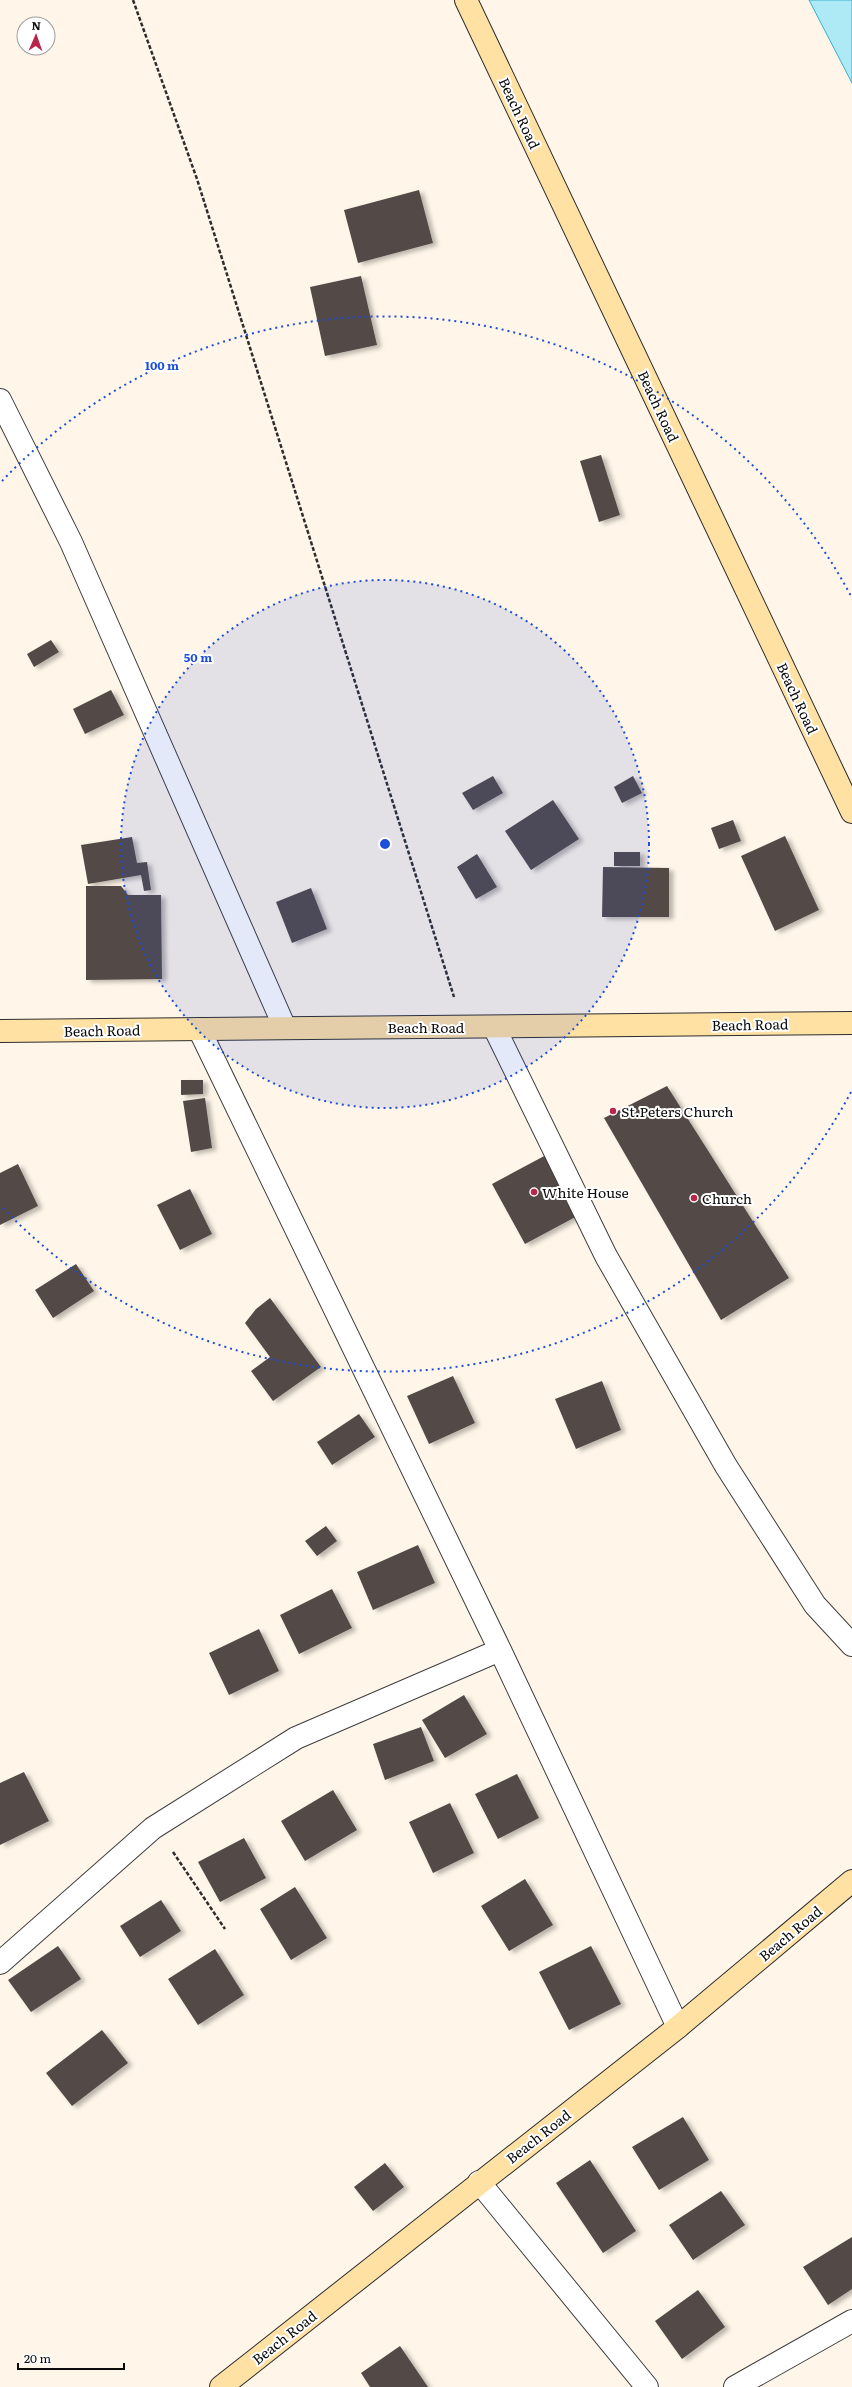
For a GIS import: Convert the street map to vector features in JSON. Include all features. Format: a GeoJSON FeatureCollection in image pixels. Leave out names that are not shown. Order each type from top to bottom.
{"type":"FeatureCollection","features":[{"type":"Feature","properties":{"kind":"street","name":"Beach Road"},"geometry":{"type":"LineString","coordinates":[[466,0],[852,812]]}},
{"type":"Feature","properties":{"kind":"street"},"geometry":{"type":"LineString","coordinates":[[0,400],[71,542],[284,1028]]}},
{"type":"Feature","properties":{"kind":"street","name":"Beach Road"},"geometry":{"type":"LineString","coordinates":[[0,1031],[852,1023]]}},
{"type":"Feature","properties":{"kind":"street"},"geometry":{"type":"LineString","coordinates":[[494,1027],[606,1256],[726,1466],[815,1605],[852,1645]]}},
{"type":"Feature","properties":{"kind":"street"},"geometry":{"type":"LineString","coordinates":[[199,1029],[500,1650],[678,2027]]}},
{"type":"Feature","properties":{"kind":"street"},"geometry":{"type":"LineString","coordinates":[[0,1963],[153,1828],[296,1738],[500,1650]]}},
{"type":"Feature","properties":{"kind":"street","name":"Beach Road"},"geometry":{"type":"LineString","coordinates":[[221,2387],[479,2182],[678,2027],[852,1881]]}},
{"type":"Feature","properties":{"kind":"street"},"geometry":{"type":"LineString","coordinates":[[479,2182],[647,2387]]}},
{"type":"Feature","properties":{"kind":"street"},"geometry":{"type":"LineString","coordinates":[[735,2387],[852,2321]]}},
{"type":"Feature","properties":{"kind":"path"},"geometry":{"type":"LineString","coordinates":[[133,0],[197,179],[463,1026]]}},
{"type":"Feature","properties":{"kind":"path"},"geometry":{"type":"LineString","coordinates":[[153,1828],[175,1855],[225,1929]]}},
{"type":"Feature","properties":{"kind":"water"},"geometry":{"type":"Polygon","coordinates":[[[809,0],[852,0],[852,83],[809,0]]]}},
{"type":"Feature","properties":{"kind":"building"},"geometry":{"type":"Polygon","coordinates":[[[419,190],[433,243],[358,263],[344,210],[419,190]]]}},
{"type":"Feature","properties":{"kind":"building"},"geometry":{"type":"Polygon","coordinates":[[[361,276],[377,345],[325,356],[310,287],[361,276]]]}},
{"type":"Feature","properties":{"kind":"building"},"geometry":{"type":"Polygon","coordinates":[[[601,455],[620,515],[599,522],[580,461],[601,455]]]}},
{"type":"Feature","properties":{"kind":"building"},"geometry":{"type":"Polygon","coordinates":[[[51,640],[59,652],[34,667],[27,654],[51,640]]]}},
{"type":"Feature","properties":{"kind":"building"},"geometry":{"type":"Polygon","coordinates":[[[111,690],[124,715],[85,734],[73,709],[111,690]]]}},
{"type":"Feature","properties":{"kind":"building"},"geometry":{"type":"Polygon","coordinates":[[[493,776],[503,793],[473,810],[462,793],[493,776]]]}},
{"type":"Feature","properties":{"kind":"building"},"geometry":{"type":"Polygon","coordinates":[[[633,776],[642,793],[622,803],[614,787],[633,776]]]}},
{"type":"Feature","properties":{"kind":"building"},"geometry":{"type":"Polygon","coordinates":[[[553,800],[579,839],[531,870],[505,831],[553,800]]]}},
{"type":"Feature","properties":{"kind":"building"},"geometry":{"type":"Polygon","coordinates":[[[733,820],[741,841],[719,849],[711,828],[733,820]]]}},
{"type":"Feature","properties":{"kind":"building"},"geometry":{"type":"Polygon","coordinates":[[[785,836],[819,910],[775,931],[741,856],[785,836]]]}},
{"type":"Feature","properties":{"kind":"building"},"geometry":{"type":"Polygon","coordinates":[[[132,837],[137,863],[147,862],[151,890],[144,891],[141,875],[88,884],[81,845],[132,837]]]}},
{"type":"Feature","properties":{"kind":"building"},"geometry":{"type":"Polygon","coordinates":[[[614,852],[640,852],[640,866],[614,866],[614,852]]]}},
{"type":"Feature","properties":{"kind":"building"},"geometry":{"type":"Polygon","coordinates":[[[477,854],[497,887],[476,899],[457,867],[477,854]]]}},
{"type":"Feature","properties":{"kind":"building"},"geometry":{"type":"Polygon","coordinates":[[[603,867],[669,868],[669,917],[602,917],[603,867]]]}},
{"type":"Feature","properties":{"kind":"building"},"geometry":{"type":"Polygon","coordinates":[[[86,886],[121,886],[128,895],[161,895],[162,979],[86,980],[86,886]]]}},
{"type":"Feature","properties":{"kind":"building"},"geometry":{"type":"Polygon","coordinates":[[[311,888],[327,929],[292,943],[276,902],[311,888]]]}},
{"type":"Feature","properties":{"kind":"building"},"geometry":{"type":"Polygon","coordinates":[[[181,1080],[203,1080],[203,1094],[181,1095],[181,1080]]]}},
{"type":"Feature","properties":{"kind":"building","name":"Church"},"geometry":{"type":"Polygon","coordinates":[[[667,1086],[789,1278],[721,1320],[604,1118],[667,1086]]]}},
{"type":"Feature","properties":{"kind":"building"},"geometry":{"type":"Polygon","coordinates":[[[205,1098],[212,1148],[191,1152],[183,1101],[205,1098]]]}},
{"type":"Feature","properties":{"kind":"building"},"geometry":{"type":"Polygon","coordinates":[[[548,1154],[581,1214],[525,1244],[492,1184],[548,1154]]]}},
{"type":"Feature","properties":{"kind":"building"},"geometry":{"type":"Polygon","coordinates":[[[18,1164],[38,1206],[0,1225],[0,1173],[18,1164]]]}},
{"type":"Feature","properties":{"kind":"building"},"geometry":{"type":"Polygon","coordinates":[[[190,1189],[212,1234],[180,1250],[157,1205],[190,1189]]]}},
{"type":"Feature","properties":{"kind":"building"},"geometry":{"type":"Polygon","coordinates":[[[76,1264],[94,1291],[53,1318],[35,1290],[76,1264]]]}},
{"type":"Feature","properties":{"kind":"building"},"geometry":{"type":"Polygon","coordinates":[[[270,1298],[321,1367],[273,1401],[251,1371],[270,1357],[245,1323],[256,1309],[270,1298]]]}},
{"type":"Feature","properties":{"kind":"building"},"geometry":{"type":"Polygon","coordinates":[[[453,1376],[475,1423],[429,1444],[407,1396],[453,1376]]]}},
{"type":"Feature","properties":{"kind":"building"},"geometry":{"type":"Polygon","coordinates":[[[602,1381],[621,1430],[576,1449],[555,1399],[602,1381]]]}},
{"type":"Feature","properties":{"kind":"building"},"geometry":{"type":"Polygon","coordinates":[[[359,1414],[375,1437],[332,1465],[317,1442],[359,1414]]]}},
{"type":"Feature","properties":{"kind":"building"},"geometry":{"type":"Polygon","coordinates":[[[326,1526],[337,1541],[317,1556],[305,1541],[326,1526]]]}},
{"type":"Feature","properties":{"kind":"building"},"geometry":{"type":"Polygon","coordinates":[[[418,1545],[435,1583],[373,1610],[357,1572],[418,1545]]]}},
{"type":"Feature","properties":{"kind":"building"},"geometry":{"type":"Polygon","coordinates":[[[332,1589],[352,1628],[299,1654],[280,1615],[332,1589]]]}},
{"type":"Feature","properties":{"kind":"building"},"geometry":{"type":"Polygon","coordinates":[[[259,1629],[279,1671],[229,1695],[209,1653],[259,1629]]]}},
{"type":"Feature","properties":{"kind":"building"},"geometry":{"type":"Polygon","coordinates":[[[464,1695],[487,1734],[445,1758],[422,1720],[464,1695]]]}},
{"type":"Feature","properties":{"kind":"building"},"geometry":{"type":"Polygon","coordinates":[[[421,1727],[434,1761],[385,1780],[373,1744],[421,1727]]]}},
{"type":"Feature","properties":{"kind":"building"},"geometry":{"type":"Polygon","coordinates":[[[24,1772],[49,1821],[0,1845],[0,1783],[24,1772]]]}},
{"type":"Feature","properties":{"kind":"building"},"geometry":{"type":"Polygon","coordinates":[[[517,1774],[539,1818],[498,1839],[475,1794],[517,1774]]]}},
{"type":"Feature","properties":{"kind":"building"},"geometry":{"type":"Polygon","coordinates":[[[333,1790],[357,1830],[305,1861],[281,1821],[333,1790]]]}},
{"type":"Feature","properties":{"kind":"building"},"geometry":{"type":"Polygon","coordinates":[[[450,1803],[474,1853],[433,1873],[409,1822],[450,1803]]]}},
{"type":"Feature","properties":{"kind":"building"},"geometry":{"type":"Polygon","coordinates":[[[244,1838],[266,1878],[220,1902],[198,1862],[244,1838]]]}},
{"type":"Feature","properties":{"kind":"building"},"geometry":{"type":"Polygon","coordinates":[[[525,1879],[553,1925],[509,1951],[481,1906],[525,1879]]]}},
{"type":"Feature","properties":{"kind":"building"},"geometry":{"type":"Polygon","coordinates":[[[295,1887],[327,1938],[291,1960],[260,1909],[295,1887]]]}},
{"type":"Feature","properties":{"kind":"building"},"geometry":{"type":"Polygon","coordinates":[[[161,1900],[181,1931],[140,1957],[120,1926],[161,1900]]]}},
{"type":"Feature","properties":{"kind":"building"},"geometry":{"type":"Polygon","coordinates":[[[58,1946],[81,1979],[31,2012],[8,1980],[58,1946]]]}},
{"type":"Feature","properties":{"kind":"building"},"geometry":{"type":"Polygon","coordinates":[[[591,1946],[621,2004],[569,2030],[539,1972],[591,1946]]]}},
{"type":"Feature","properties":{"kind":"building"},"geometry":{"type":"Polygon","coordinates":[[[215,1949],[244,1995],[198,2025],[168,1979],[215,1949]]]}},
{"type":"Feature","properties":{"kind":"building"},"geometry":{"type":"Polygon","coordinates":[[[102,2030],[128,2063],[72,2106],[46,2073],[102,2030]]]}},
{"type":"Feature","properties":{"kind":"building"},"geometry":{"type":"Polygon","coordinates":[[[683,2117],[709,2160],[659,2190],[632,2147],[683,2117]]]}},
{"type":"Feature","properties":{"kind":"building"},"geometry":{"type":"Polygon","coordinates":[[[590,2160],[636,2231],[603,2253],[556,2183],[590,2160]]]}},
{"type":"Feature","properties":{"kind":"building"},"geometry":{"type":"Polygon","coordinates":[[[385,2163],[404,2187],[373,2211],[354,2187],[385,2163]]]}},
{"type":"Feature","properties":{"kind":"building"},"geometry":{"type":"Polygon","coordinates":[[[721,2191],[745,2225],[693,2260],[669,2225],[721,2191]]]}},
{"type":"Feature","properties":{"kind":"building"},"geometry":{"type":"Polygon","coordinates":[[[852,2237],[852,2289],[828,2305],[803,2267],[852,2237]]]}},
{"type":"Feature","properties":{"kind":"building"},"geometry":{"type":"Polygon","coordinates":[[[698,2290],[725,2327],[682,2359],[655,2321],[698,2290]]]}},
{"type":"Feature","properties":{"kind":"building"},"geometry":{"type":"Polygon","coordinates":[[[400,2346],[428,2387],[370,2387],[361,2373],[400,2346]]]}},
{"type":"Feature","properties":{"kind":"place","name":"St.Peters Church"},"geometry":{"type":"Point","coordinates":[613,1111]}},
{"type":"Feature","properties":{"kind":"place","name":"White House"},"geometry":{"type":"Point","coordinates":[534,1192]}},
{"type":"Feature","properties":{"kind":"place","name":"Church"},"geometry":{"type":"Point","coordinates":[694,1198]}}]}
